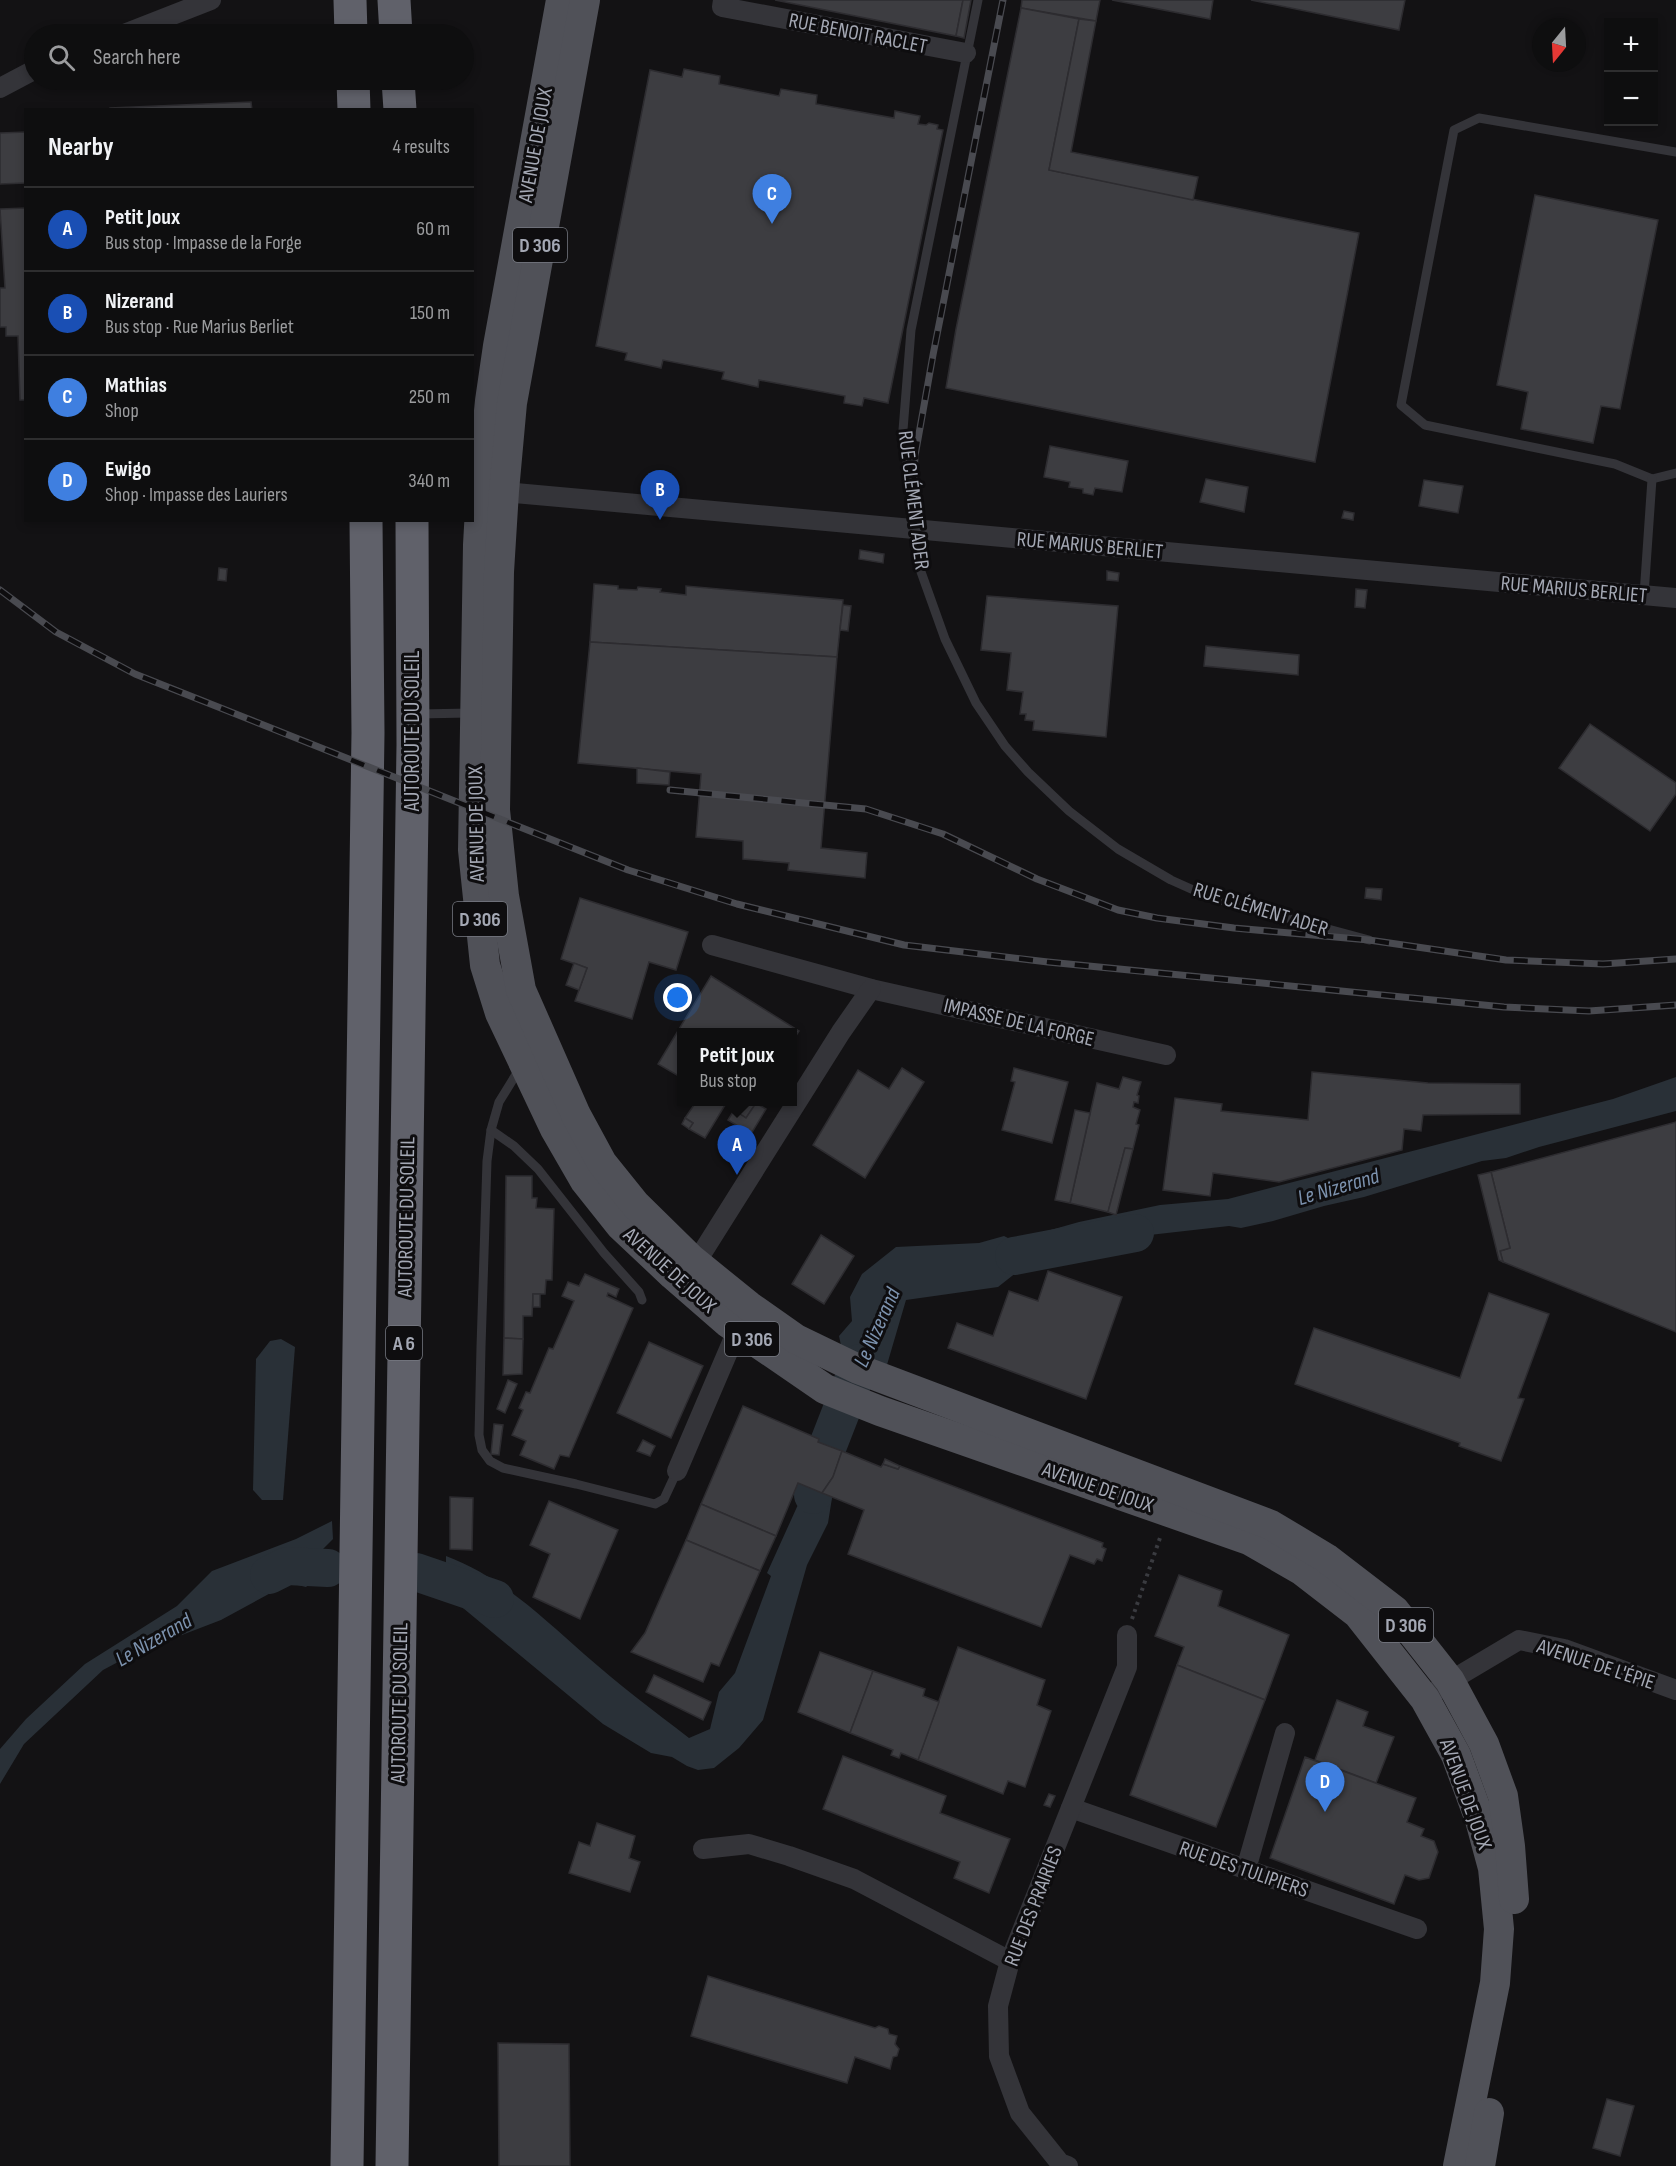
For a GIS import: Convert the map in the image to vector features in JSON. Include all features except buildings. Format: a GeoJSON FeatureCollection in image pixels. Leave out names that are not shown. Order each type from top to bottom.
{"type":"FeatureCollection","features":[{"type":"Feature","properties":{"kind":"highway"},"geometry":{"type":"LineString","coordinates":[[350,0],[351,24]]}},
{"type":"Feature","properties":{"kind":"highway"},"geometry":{"type":"LineString","coordinates":[[394,0],[395,24]]}},
{"type":"Feature","properties":{"kind":"highway"},"geometry":{"type":"LineString","coordinates":[[353,90],[354,108]]}},
{"type":"Feature","properties":{"kind":"highway"},"geometry":{"type":"LineString","coordinates":[[399,90],[400,108]]}},
{"type":"Feature","properties":{"kind":"highway","name":"AUTOROUTE DU SOLEIL"},"geometry":{"type":"LineString","coordinates":[[347,2166],[368,733],[366,522]]}},
{"type":"Feature","properties":{"kind":"highway","name":"AUTOROUTE DU SOLEIL"},"geometry":{"type":"LineString","coordinates":[[392,2166],[413,714],[411,522]]}},
{"type":"Feature","properties":{"kind":"main road","name":"AVENUE DE JOUX"},"geometry":{"type":"LineString","coordinates":[[547,140],[561,0]]}},
{"type":"Feature","properties":{"kind":"main road","name":"AVENUE DE JOUX"},"geometry":{"type":"LineString","coordinates":[[536,1058],[520,990],[504,896],[495,810],[499,572],[492,491],[490,401],[498,346],[547,140],[585,0]]}},
{"type":"Feature","properties":{"kind":"main road","name":"AVENUE DE JOUX"},"geometry":{"type":"LineString","coordinates":[[492,491],[475,713],[473,850],[485,964],[500,1013],[536,1058],[576,1115],[602,1163],[689,1274],[825,1389],[880,1411],[1249,1540],[1301,1570],[1358,1614],[1425,1699],[1456,1755],[1480,1820],[1492,1868],[1499,1929],[1495,1983],[1458,2166]]}},
{"type":"Feature","properties":{"kind":"main road","name":"AVENUE DE JOUX"},"geometry":{"type":"LineString","coordinates":[[743,1318],[796,1339],[893,1383],[1270,1525],[1326,1558],[1395,1611],[1450,1681],[1484,1744],[1503,1796],[1514,1892],[1515,1955],[1510,1997],[1480,2166]]}},
{"type":"Feature","properties":{"kind":"street"},"geometry":{"type":"LineString","coordinates":[[150,24],[211,0]]}},
{"type":"Feature","properties":{"kind":"street","name":"RUE BENOIT RACLET"},"geometry":{"type":"LineString","coordinates":[[723,0],[722,7],[966,53]]}},
{"type":"Feature","properties":{"kind":"street"},"geometry":{"type":"LineString","coordinates":[[0,88],[24,75]]}},
{"type":"Feature","properties":{"kind":"street","name":"RUE MARIUS BERLIET"},"geometry":{"type":"LineString","coordinates":[[492,491],[1676,598]]}},
{"type":"Feature","properties":{"kind":"street","name":"IMPASSE DE LA FORGE"},"geometry":{"type":"LineString","coordinates":[[712,945],[871,989],[1166,1055]]}},
{"type":"Feature","properties":{"kind":"street"},"geometry":{"type":"LineString","coordinates":[[797,1102],[871,989]]}},
{"type":"Feature","properties":{"kind":"street"},"geometry":{"type":"LineString","coordinates":[[689,1274],[795,1106]]}},
{"type":"Feature","properties":{"kind":"street"},"geometry":{"type":"LineString","coordinates":[[677,1471],[743,1318]]}},
{"type":"Feature","properties":{"kind":"street","name":"RUE DES PRAIRIES"},"geometry":{"type":"LineString","coordinates":[[1061,2165],[1020,2113],[999,2056],[998,2006],[1010,1961],[1127,1667],[1127,1635]]}},
{"type":"Feature","properties":{"kind":"street","name":"AVENUE DE L'ÉPIE"},"geometry":{"type":"LineString","coordinates":[[1425,1699],[1450,1681],[1519,1640],[1564,1649],[1676,1690]]}},
{"type":"Feature","properties":{"kind":"street"},"geometry":{"type":"LineString","coordinates":[[1246,1869],[1285,1732]]}},
{"type":"Feature","properties":{"kind":"street","name":"RUE DES TULIPIERS"},"geometry":{"type":"LineString","coordinates":[[1071,1808],[1417,1929]]}},
{"type":"Feature","properties":{"kind":"street"},"geometry":{"type":"LineString","coordinates":[[703,1849],[749,1844],[854,1879],[1010,1961]]}},
{"type":"Feature","properties":{"kind":"lane","name":"RUE CLÉMENT ADER"},"geometry":{"type":"LineString","coordinates":[[978,0],[911,330],[903,430],[920,569],[945,639],[976,703],[1005,746],[1028,772],[1069,811],[1118,849],[1171,880],[1199,893],[1369,940]]}},
{"type":"Feature","properties":{"kind":"lane"},"geometry":{"type":"LineString","coordinates":[[1676,153],[1479,118],[1454,130],[1401,405],[1425,425],[1615,464],[1652,479],[1676,473]]}},
{"type":"Feature","properties":{"kind":"lane"},"geometry":{"type":"LineString","coordinates":[[1644,596],[1652,479]]}},
{"type":"Feature","properties":{"kind":"lane"},"geometry":{"type":"LineString","coordinates":[[413,714],[475,713]]}},
{"type":"Feature","properties":{"kind":"lane"},"geometry":{"type":"LineString","coordinates":[[536,1058],[499,1102],[491,1130],[487,1161],[481,1347],[479,1435],[482,1450],[490,1461],[503,1468],[655,1504],[664,1499],[677,1471]]}},
{"type":"Feature","properties":{"kind":"lane"},"geometry":{"type":"LineString","coordinates":[[491,1130],[514,1146],[538,1169],[553,1191],[639,1292],[642,1300]]}},
{"type":"Feature","properties":{"kind":"path"},"geometry":{"type":"LineString","coordinates":[[1127,1635],[1169,1512]]}},
{"type":"Feature","properties":{"kind":"water"},"geometry":{"type":"Polygon","coordinates":[[[1676,1077],[1676,1111],[1539,1147],[1506,1158],[1482,1161],[1364,1197],[1273,1221],[1241,1228],[1229,1226],[1070,1244],[1031,1261],[998,1287],[906,1300],[884,1375],[845,1364],[839,1336],[852,1321],[850,1297],[862,1274],[896,1247],[979,1243],[1004,1236],[1016,1242],[1034,1239],[1033,1235],[1079,1222],[1160,1205],[1228,1199],[1613,1099],[1676,1077]]]}},
{"type":"Feature","properties":{"kind":"water"},"geometry":{"type":"Polygon","coordinates":[[[281,1339],[295,1347],[283,1500],[262,1500],[253,1490],[256,1359],[270,1341],[281,1339]]]}},
{"type":"Feature","properties":{"kind":"water"},"geometry":{"type":"Polygon","coordinates":[[[806,1487],[832,1498],[828,1523],[807,1565],[763,1720],[739,1748],[714,1768],[698,1770],[672,1757],[651,1753],[603,1724],[463,1608],[446,1582],[446,1556],[466,1564],[502,1586],[689,1738],[710,1729],[719,1692],[735,1673],[771,1576],[767,1573],[806,1487]]]}},
{"type":"Feature","properties":{"kind":"water"},"geometry":{"type":"Polygon","coordinates":[[[332,1521],[333,1539],[316,1556],[318,1576],[306,1587],[289,1583],[221,1620],[135,1653],[103,1670],[24,1744],[0,1784],[0,1749],[26,1719],[85,1664],[177,1606],[212,1571],[296,1539],[332,1521]]]}},
{"type":"Feature","properties":{"kind":"waterway","name":"Le Nizerand"},"geometry":{"type":"LineString","coordinates":[[1014,1256],[1135,1233]]}},
{"type":"Feature","properties":{"kind":"waterway","name":"Le Nizerand"},"geometry":{"type":"LineString","coordinates":[[813,1495],[823,1458],[860,1363]]}},
{"type":"Feature","properties":{"kind":"waterway","name":"Le Nizerand"},"geometry":{"type":"LineString","coordinates":[[269,1575],[287,1566],[328,1568]]}},
{"type":"Feature","properties":{"kind":"waterway","name":"Le Nizerand"},"geometry":{"type":"LineString","coordinates":[[416,1572],[495,1599]]}},
{"type":"Feature","properties":{"kind":"railway"},"geometry":{"type":"LineString","coordinates":[[912,511],[915,456],[1003,0]]}},
{"type":"Feature","properties":{"kind":"railway"},"geometry":{"type":"LineString","coordinates":[[0,590],[56,632],[135,674],[628,870],[737,904],[904,945],[1048,962],[1504,1007],[1589,1011],[1676,1005]]}},
{"type":"Feature","properties":{"kind":"railway"},"geometry":{"type":"LineString","coordinates":[[670,790],[866,809],[943,834],[1037,879],[1118,910],[1157,918],[1234,928],[1369,940],[1506,960],[1603,964],[1676,959]]}},
{"type":"Feature","properties":{"kind":"place","name":"Mathias"},"geometry":{"type":"Point","coordinates":[772,224]}},
{"type":"Feature","properties":{"kind":"place","name":"Nizerand"},"geometry":{"type":"Point","coordinates":[660,520]}},
{"type":"Feature","properties":{"kind":"place","name":"Petit Joux"},"geometry":{"type":"Point","coordinates":[737,1175]}},
{"type":"Feature","properties":{"kind":"place","name":"Ewigo"},"geometry":{"type":"Point","coordinates":[1325,1812]}}]}
